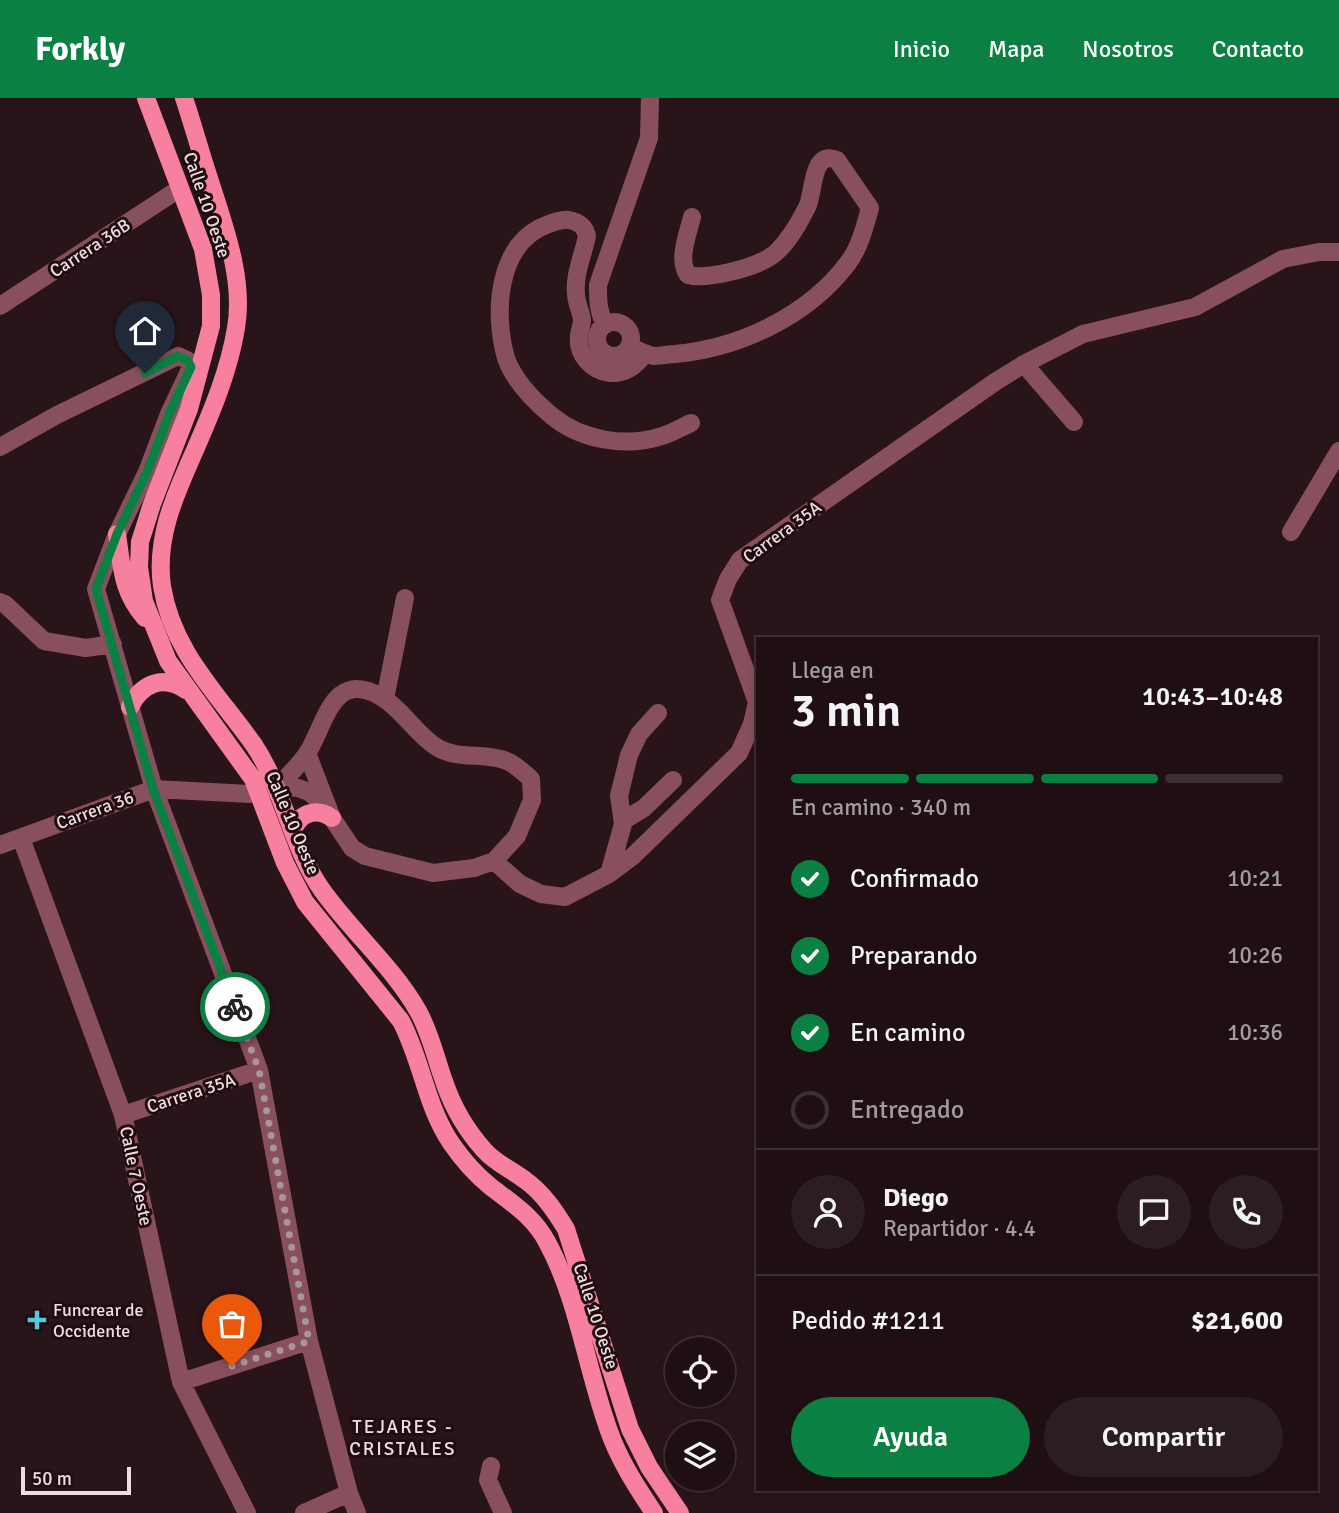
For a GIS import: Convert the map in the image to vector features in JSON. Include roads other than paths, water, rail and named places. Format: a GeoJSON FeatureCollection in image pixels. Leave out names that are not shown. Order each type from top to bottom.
{"type":"FeatureCollection","features":[{"type":"Feature","properties":{"kind":"main road","name":"Calle 10 Oeste"},"geometry":{"type":"LineString","coordinates":[[146,98],[192,217],[208,270],[211,326],[189,410],[152,504],[141,542],[141,586],[153,627],[168,661],[253,779],[285,863],[305,902],[401,1021],[412,1041],[435,1113],[452,1144],[483,1179],[533,1219],[547,1241],[562,1275],[612,1438],[631,1478],[654,1513]]}},
{"type":"Feature","properties":{"kind":"main road","name":"Calle 10 Oeste"},"geometry":{"type":"LineString","coordinates":[[184,101],[228,238],[234,264],[237,326],[226,371],[170,508],[162,544],[162,583],[171,618],[185,652],[204,682],[254,746],[321,889],[418,1011],[457,1112],[485,1151],[527,1181],[551,1205],[566,1229],[630,1430],[649,1467],[680,1513]]}},
{"type":"Feature","properties":{"kind":"main road"},"geometry":{"type":"LineString","coordinates":[[117,534],[125,589],[136,609],[153,627]]}},
{"type":"Feature","properties":{"kind":"main road"},"geometry":{"type":"LineString","coordinates":[[130,707],[135,696],[154,682],[178,684],[188,691]]}},
{"type":"Feature","properties":{"kind":"main road"},"geometry":{"type":"LineString","coordinates":[[293,831],[299,818],[312,812],[326,814],[332,818]]}},
{"type":"Feature","properties":{"kind":"street"},"geometry":{"type":"LineString","coordinates":[[605,324],[600,317],[598,285],[649,138],[650,98]]}},
{"type":"Feature","properties":{"kind":"street"},"geometry":{"type":"LineString","coordinates":[[691,423],[662,436],[642,440],[607,440],[573,430],[533,400],[520,384],[507,359],[500,315],[501,283],[507,266],[521,243],[541,227],[566,219],[579,222],[586,229],[587,236],[576,280],[577,306],[582,322],[579,331],[580,349],[590,365],[607,373],[634,367],[637,349],[624,325],[615,322],[605,324],[598,331],[596,341],[600,350],[608,355],[617,356],[637,349],[653,356],[695,352],[737,342],[798,310],[825,290],[850,260],[863,234],[870,208],[837,160],[825,159],[816,168],[808,206],[796,228],[772,256],[701,278],[688,275],[684,269],[683,261],[692,217]]}},
{"type":"Feature","properties":{"kind":"street","name":"Carrera 36B"},"geometry":{"type":"LineString","coordinates":[[0,306],[179,189]]}},
{"type":"Feature","properties":{"kind":"street","name":"Carrera 35A"},"geometry":{"type":"LineString","coordinates":[[756,699],[720,600],[727,579],[740,560],[1024,364],[1083,334],[1195,307],[1283,259],[1319,252],[1339,252]]}},
{"type":"Feature","properties":{"kind":"street"},"geometry":{"type":"LineString","coordinates":[[0,447],[57,415],[178,356],[187,360],[191,367],[169,414],[147,472],[117,534],[96,589],[153,789],[259,1070],[309,1341],[349,1493],[357,1513]]}},
{"type":"Feature","properties":{"kind":"street"},"geometry":{"type":"LineString","coordinates":[[1024,364],[1074,422]]}},
{"type":"Feature","properties":{"kind":"street"},"geometry":{"type":"LineString","coordinates":[[1291,531],[1339,452]]}},
{"type":"Feature","properties":{"kind":"street"},"geometry":{"type":"LineString","coordinates":[[385,699],[405,598]]}},
{"type":"Feature","properties":{"kind":"street"},"geometry":{"type":"LineString","coordinates":[[0,602],[44,641],[86,648],[113,644]]}},
{"type":"Feature","properties":{"kind":"street"},"geometry":{"type":"LineString","coordinates":[[276,789],[307,753],[328,707],[335,698],[344,693],[362,690],[385,699],[425,739],[442,750],[509,762],[531,779],[532,800],[517,836],[494,861],[474,868],[433,873],[365,856],[352,848],[332,818],[307,753]]}},
{"type":"Feature","properties":{"kind":"street","name":"Carrera 35A"},"geometry":{"type":"LineString","coordinates":[[494,861],[520,884],[541,894],[565,897],[609,874],[633,856],[739,753],[752,724],[756,706]]}},
{"type":"Feature","properties":{"kind":"street"},"geometry":{"type":"LineString","coordinates":[[609,874],[623,821],[619,796],[633,745],[658,713]]}},
{"type":"Feature","properties":{"kind":"street"},"geometry":{"type":"LineString","coordinates":[[623,821],[644,808],[673,780]]}},
{"type":"Feature","properties":{"kind":"street","name":"Carrera 36"},"geometry":{"type":"LineString","coordinates":[[0,845],[153,789],[250,794],[298,788],[319,799],[332,818]]}},
{"type":"Feature","properties":{"kind":"street","name":"Calle 7 Oeste"},"geometry":{"type":"LineString","coordinates":[[21,838],[123,1115],[181,1382],[247,1513]]}},
{"type":"Feature","properties":{"kind":"street","name":"Carrera 35A"},"geometry":{"type":"LineString","coordinates":[[123,1115],[259,1070]]}},
{"type":"Feature","properties":{"kind":"street"},"geometry":{"type":"LineString","coordinates":[[181,1382],[309,1341]]}},
{"type":"Feature","properties":{"kind":"street"},"geometry":{"type":"LineString","coordinates":[[491,1466],[488,1480],[503,1513]]}},
{"type":"Feature","properties":{"kind":"street"},"geometry":{"type":"LineString","coordinates":[[304,1513],[349,1493]]}},
{"type":"Feature","properties":{"kind":"place","name":"Funcrear de Occidente"},"geometry":{"type":"Point","coordinates":[37,1320]}},
{"type":"Feature","properties":{"kind":"district","name":"TEJARES - CRISTALES"},"geometry":{"type":"Point","coordinates":[403,1437]}}]}
